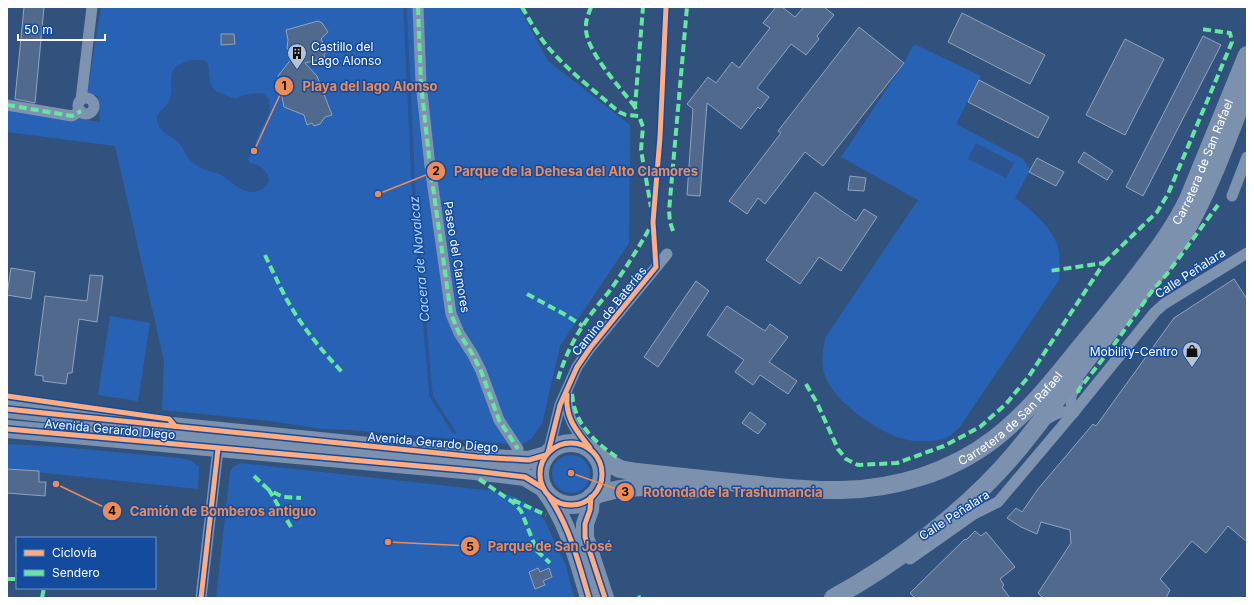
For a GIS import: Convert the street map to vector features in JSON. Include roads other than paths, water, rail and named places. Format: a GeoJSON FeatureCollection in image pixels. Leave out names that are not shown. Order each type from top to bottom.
{"type":"FeatureCollection","features":[{"type":"Feature","properties":{"kind":"main road","name":"Carretera de San Rafael"},"geometry":{"type":"LineString","coordinates":[[594,454],[620,469],[637,472],[792,488],[841,490],[875,488],[911,480],[942,468],[975,452],[1013,423],[1050,384],[1162,243],[1189,198],[1247,55]]}},
{"type":"Feature","properties":{"kind":"main road","name":"Carretera de San Rafael"},"geometry":{"type":"LineString","coordinates":[[833,598],[861,582],[903,554],[959,509],[1009,460],[1167,258],[1189,225],[1208,186],[1247,89]]}},
{"type":"Feature","properties":{"kind":"main road","name":"Carretera de San Rafael"},"geometry":{"type":"LineString","coordinates":[[591,497],[619,488],[640,486],[827,502],[867,501],[911,493],[963,473],[1000,449],[1033,420],[1082,366]]}},
{"type":"Feature","properties":{"kind":"main road","name":"Avenida Gerardo Diego"},"geometry":{"type":"LineString","coordinates":[[7,408],[52,414],[477,457],[529,460],[547,454]]}},
{"type":"Feature","properties":{"kind":"main road","name":"Avenida Gerardo Diego"},"geometry":{"type":"LineString","coordinates":[[7,429],[482,472],[525,477],[545,490]]}},
{"type":"Feature","properties":{"kind":"main road"},"geometry":{"type":"LineString","coordinates":[[545,490],[557,502],[568,505],[579,504],[591,497],[598,488],[602,478],[600,464],[594,454],[583,445],[571,443],[560,444],[547,454],[540,471],[540,480],[545,490],[556,508],[570,539],[590,598]]}},
{"type":"Feature","properties":{"kind":"main road"},"geometry":{"type":"LineString","coordinates":[[591,497],[590,510],[585,524],[585,537],[605,598]]}},
{"type":"Feature","properties":{"kind":"street"},"geometry":{"type":"LineString","coordinates":[[7,105],[72,116],[81,111],[89,113],[93,110],[93,102],[90,99],[85,98],[81,100],[92,7]]}},
{"type":"Feature","properties":{"kind":"street","name":"Paseo del Clamores"},"geometry":{"type":"LineString","coordinates":[[418,7],[421,83],[430,166],[452,314],[459,333],[474,355],[498,416],[518,449]]}},
{"type":"Feature","properties":{"kind":"street"},"geometry":{"type":"LineString","coordinates":[[1232,196],[1247,157]]}},
{"type":"Feature","properties":{"kind":"street","name":"Camino de Baterías"},"geometry":{"type":"LineString","coordinates":[[547,454],[560,405],[583,357],[667,254]]}},
{"type":"Feature","properties":{"kind":"street","name":"Calle Peñalara"},"geometry":{"type":"LineString","coordinates":[[844,598],[904,563],[974,514],[998,502],[1074,412],[1155,312],[1164,304],[1247,254]]}},
{"type":"Feature","properties":{"kind":"street"},"geometry":{"type":"LineString","coordinates":[[1074,412],[1070,404],[1074,389],[1117,322]]}},
{"type":"Feature","properties":{"kind":"street","name":"Camino de Baterías"},"geometry":{"type":"LineString","coordinates":[[567,390],[566,407],[569,418],[594,454]]}},
{"type":"Feature","properties":{"kind":"street"},"geometry":{"type":"LineString","coordinates":[[1036,426],[1060,412],[1074,412]]}},
{"type":"Feature","properties":{"kind":"street"},"geometry":{"type":"LineString","coordinates":[[201,598],[218,449]]}},
{"type":"Feature","properties":{"kind":"waterway","name":"Cacera de Navalcaz"},"geometry":{"type":"LineString","coordinates":[[405,7],[414,199],[431,396],[454,432]]}},
{"type":"Feature","properties":{"kind":"place","name":"Castillo del Lago Alonso"},"geometry":{"type":"Point","coordinates":[297,70]}},
{"type":"Feature","properties":{"kind":"place","name":"Playa del lago Alonso"},"geometry":{"type":"Point","coordinates":[254,151]}},
{"type":"Feature","properties":{"kind":"place","name":"Parque de la Dehesa del Alto Clamores"},"geometry":{"type":"Point","coordinates":[378,194]}},
{"type":"Feature","properties":{"kind":"place","name":"Mobility-Centro"},"geometry":{"type":"Point","coordinates":[1192,368]}},
{"type":"Feature","properties":{"kind":"place","name":"Rotonda de la Trashumancia"},"geometry":{"type":"Point","coordinates":[571,473]}},
{"type":"Feature","properties":{"kind":"place","name":"Camión de Bomberos antiguo"},"geometry":{"type":"Point","coordinates":[56,484]}},
{"type":"Feature","properties":{"kind":"place","name":"Parque de San José"},"geometry":{"type":"Point","coordinates":[388,542]}}]}
